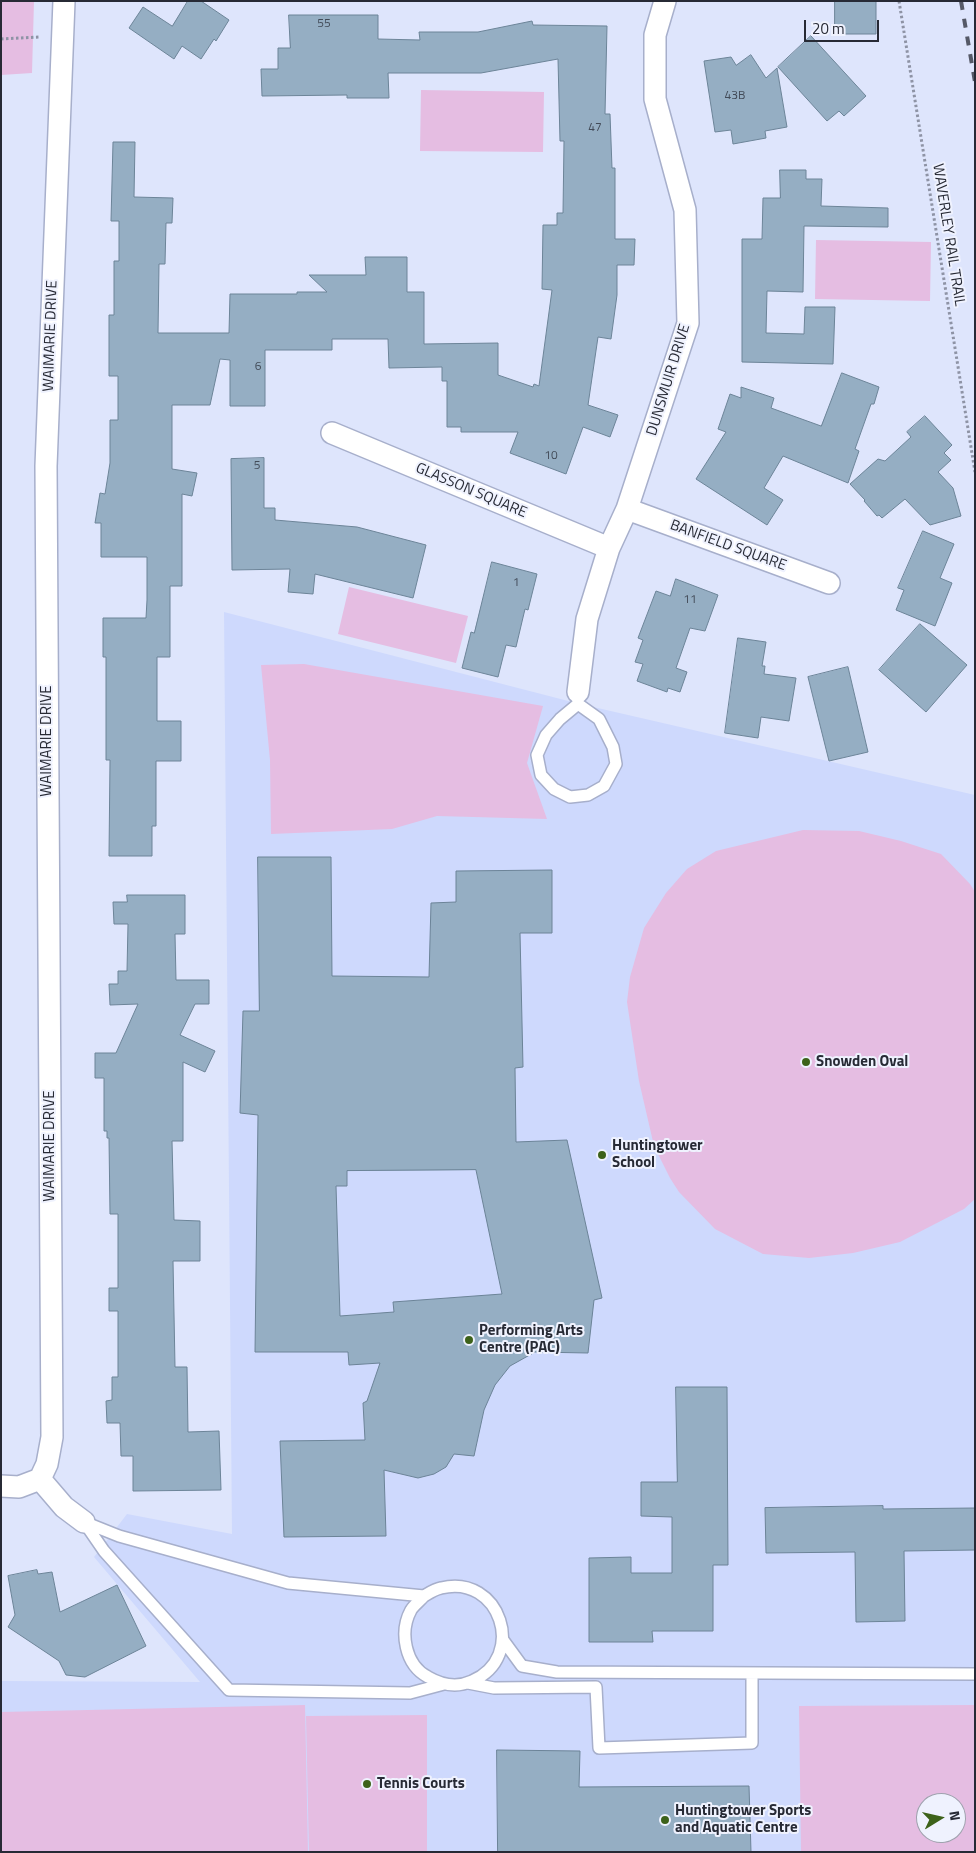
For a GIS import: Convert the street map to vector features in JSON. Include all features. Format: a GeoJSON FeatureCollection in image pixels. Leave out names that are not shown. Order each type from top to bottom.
{"type":"FeatureCollection","features":[{"type":"Feature","properties":{"kind":"street","name":"WAIMARIE DRIVE"},"geometry":{"type":"LineString","coordinates":[[40,1479],[47,1464],[52,1437],[46,466],[64,1]]}},
{"type":"Feature","properties":{"kind":"street","name":"DUNSMUIR DRIVE"},"geometry":{"type":"LineString","coordinates":[[578,698],[587,619],[609,548],[627,509],[688,323],[685,210],[655,99],[655,35],[665,1]]}},
{"type":"Feature","properties":{"kind":"street","name":"GLASSON SQUARE"},"geometry":{"type":"LineString","coordinates":[[332,433],[609,548]]}},
{"type":"Feature","properties":{"kind":"street","name":"BANFIELD SQUARE"},"geometry":{"type":"LineString","coordinates":[[627,509],[829,584]]}},
{"type":"Feature","properties":{"kind":"street"},"geometry":{"type":"LineString","coordinates":[[1,1486],[19,1487],[40,1479],[64,1507],[84,1522]]}},
{"type":"Feature","properties":{"kind":"lane"},"geometry":{"type":"LineString","coordinates":[[578,698],[599,719],[613,747],[616,764],[604,786],[588,795],[570,797],[554,789],[541,775],[537,755],[546,735],[578,698]]}},
{"type":"Feature","properties":{"kind":"lane"},"geometry":{"type":"LineString","coordinates":[[84,1522],[120,1536],[288,1583],[424,1596]]}},
{"type":"Feature","properties":{"kind":"lane"},"geometry":{"type":"LineString","coordinates":[[84,1522],[104,1551],[229,1690],[410,1693],[444,1684]]}},
{"type":"Feature","properties":{"kind":"lane"},"geometry":{"type":"LineString","coordinates":[[458,1586],[473,1590],[486,1598],[496,1610],[501,1624],[503,1640],[495,1662],[488,1671],[468,1683],[457,1685],[444,1684],[426,1677],[413,1664],[405,1646],[405,1628],[411,1610],[424,1596],[440,1588],[458,1586]]}},
{"type":"Feature","properties":{"kind":"lane"},"geometry":{"type":"LineString","coordinates":[[503,1640],[522,1666],[557,1672],[975,1674]]}},
{"type":"Feature","properties":{"kind":"lane"},"geometry":{"type":"LineString","coordinates":[[468,1683],[494,1688],[596,1687],[599,1748],[752,1743],[752,1673]]}},
{"type":"Feature","properties":{"kind":"path","name":"WAVERLEY RAIL TRAIL"},"geometry":{"type":"LineString","coordinates":[[898,1],[975,472]]}},
{"type":"Feature","properties":{"kind":"path"},"geometry":{"type":"LineString","coordinates":[[1,39],[63,37]]}},
{"type":"Feature","properties":{"kind":"shaded area"},"geometry":{"type":"Polygon","coordinates":[[[1,1],[34,1],[32,73],[1,75],[1,1]]]}},
{"type":"Feature","properties":{"kind":"shaded area"},"geometry":{"type":"Polygon","coordinates":[[[421,90],[544,92],[543,152],[420,151],[421,90]]]}},
{"type":"Feature","properties":{"kind":"shaded area"},"geometry":{"type":"Polygon","coordinates":[[[816,240],[931,242],[930,301],[815,299],[816,240]]]}},
{"type":"Feature","properties":{"kind":"shaded area"},"geometry":{"type":"Polygon","coordinates":[[[349,587],[468,616],[456,663],[338,634],[349,587]]]}},
{"type":"Feature","properties":{"kind":"shaded area","name":"Huntingtower School"},"geometry":{"type":"Polygon","coordinates":[[[224,612],[576,703],[975,795],[975,1852],[1,1852],[1,1681],[200,1682],[94,1557],[127,1514],[232,1534],[224,612]]]}},
{"type":"Feature","properties":{"kind":"shaded area"},"geometry":{"type":"Polygon","coordinates":[[[304,664],[543,706],[527,763],[547,819],[437,816],[392,829],[271,834],[270,760],[261,665],[304,664]]]}},
{"type":"Feature","properties":{"kind":"shaded area","name":"Snowden Oval"},"geometry":{"type":"Polygon","coordinates":[[[803,830],[859,831],[901,841],[941,854],[970,884],[975,892],[975,1199],[964,1209],[900,1242],[853,1253],[809,1258],[763,1254],[715,1229],[679,1192],[654,1146],[639,1081],[627,1002],[630,977],[644,928],[666,893],[687,869],[716,851],[803,830]]]}},
{"type":"Feature","properties":{"kind":"shaded area"},"geometry":{"type":"Polygon","coordinates":[[[305,1705],[308,1852],[1,1852],[1,1712],[305,1705]]]}},
{"type":"Feature","properties":{"kind":"shaded area"},"geometry":{"type":"Polygon","coordinates":[[[975,1705],[975,1852],[801,1852],[799,1706],[975,1705]]]}},
{"type":"Feature","properties":{"kind":"shaded area","name":"Tennis Courts"},"geometry":{"type":"Polygon","coordinates":[[[427,1715],[427,1852],[309,1852],[306,1716],[427,1715]]]}},
{"type":"Feature","properties":{"kind":"building"},"geometry":{"type":"Polygon","coordinates":[[[188,1],[201,1],[229,20],[216,41],[214,39],[201,59],[182,46],[174,59],[129,28],[143,7],[172,26],[188,1]]]}},
{"type":"Feature","properties":{"kind":"building"},"geometry":{"type":"Polygon","coordinates":[[[835,1],[876,1],[876,34],[835,34],[835,1]]]}},
{"type":"Feature","properties":{"kind":"building"},"geometry":{"type":"Polygon","coordinates":[[[289,15],[378,15],[378,39],[420,40],[419,32],[478,32],[532,21],[533,25],[607,26],[605,114],[610,114],[612,168],[615,168],[615,239],[635,239],[634,265],[617,265],[617,295],[611,339],[598,337],[588,405],[618,415],[610,437],[583,427],[566,474],[510,453],[518,432],[461,432],[461,427],[447,427],[447,381],[442,381],[442,367],[389,368],[388,339],[332,339],[332,350],[265,350],[265,406],[230,406],[230,360],[220,359],[210,405],[172,405],[172,469],[197,473],[192,496],[182,494],[182,586],[170,586],[170,657],[157,657],[157,721],[181,721],[181,761],[156,761],[156,826],[152,826],[152,856],[109,856],[110,760],[106,760],[106,657],[103,657],[103,618],[146,618],[147,600],[147,557],[101,557],[101,523],[95,523],[100,493],[105,494],[110,463],[110,420],[118,420],[118,376],[109,376],[109,315],[114,315],[114,261],[119,261],[119,221],[111,221],[113,142],[135,142],[134,197],[173,198],[172,223],[166,223],[165,264],[159,264],[158,333],[229,333],[230,294],[327,292],[309,275],[366,275],[365,257],[407,257],[407,292],[424,292],[424,344],[498,343],[498,375],[533,387],[534,384],[539,386],[552,290],[542,289],[543,225],[557,225],[557,213],[563,213],[564,141],[560,141],[558,59],[481,73],[388,73],[389,98],[347,98],[347,95],[262,96],[261,69],[278,69],[278,48],[290,48],[289,15]]]}},
{"type":"Feature","properties":{"kind":"building"},"geometry":{"type":"Polygon","coordinates":[[[811,36],[866,96],[844,116],[839,111],[827,121],[778,67],[811,36]]]}},
{"type":"Feature","properties":{"kind":"building"},"geometry":{"type":"Polygon","coordinates":[[[751,55],[766,78],[777,68],[787,127],[765,131],[766,138],[733,144],[731,130],[715,132],[704,61],[731,57],[736,65],[751,55]]]}},
{"type":"Feature","properties":{"kind":"building"},"geometry":{"type":"Polygon","coordinates":[[[780,170],[806,170],[806,179],[822,179],[821,206],[888,208],[888,227],[804,226],[803,292],[767,291],[766,333],[804,334],[805,307],[835,307],[833,364],[742,362],[742,239],[762,239],[763,198],[780,198],[780,170]]]}},
{"type":"Feature","properties":{"kind":"building"},"geometry":{"type":"Polygon","coordinates":[[[842,373],[879,387],[855,449],[859,451],[848,483],[783,456],[764,488],[783,500],[767,525],[696,479],[726,432],[718,429],[730,394],[741,398],[741,387],[774,398],[771,408],[821,426],[842,373]]]}},
{"type":"Feature","properties":{"kind":"building"},"geometry":{"type":"Polygon","coordinates":[[[925,416],[952,445],[944,453],[951,460],[938,472],[953,488],[961,516],[930,525],[905,499],[882,518],[879,515],[877,516],[850,484],[878,459],[885,461],[911,437],[907,432],[925,416]]]}},
{"type":"Feature","properties":{"kind":"building"},"geometry":{"type":"Polygon","coordinates":[[[264,458],[264,508],[275,508],[275,520],[357,527],[426,545],[413,598],[315,574],[313,594],[288,592],[290,569],[232,570],[231,459],[264,458]]]}},
{"type":"Feature","properties":{"kind":"building"},"geometry":{"type":"Polygon","coordinates":[[[923,531],[954,544],[940,578],[952,583],[935,626],[896,610],[904,590],[898,588],[923,531]]]}},
{"type":"Feature","properties":{"kind":"building"},"geometry":{"type":"Polygon","coordinates":[[[492,562],[537,574],[528,610],[525,609],[516,647],[506,645],[498,677],[462,668],[471,632],[474,633],[492,562]]]}},
{"type":"Feature","properties":{"kind":"building"},"geometry":{"type":"Polygon","coordinates":[[[676,579],[718,595],[705,631],[690,628],[676,668],[687,672],[680,692],[668,688],[667,692],[637,681],[643,664],[635,662],[643,640],[638,638],[656,591],[670,596],[676,579]]]}},
{"type":"Feature","properties":{"kind":"building"},"geometry":{"type":"Polygon","coordinates":[[[920,624],[967,665],[926,712],[879,670],[920,624]]]}},
{"type":"Feature","properties":{"kind":"building"},"geometry":{"type":"Polygon","coordinates":[[[738,638],[766,642],[762,666],[765,666],[764,674],[796,678],[789,721],[761,717],[758,738],[725,733],[738,638]]]}},
{"type":"Feature","properties":{"kind":"building"},"geometry":{"type":"Polygon","coordinates":[[[848,667],[868,752],[829,761],[808,677],[848,667]]]}},
{"type":"Feature","properties":{"kind":"building"},"geometry":{"type":"Polygon","coordinates":[[[258,857],[331,857],[332,976],[429,977],[431,903],[456,902],[456,871],[552,870],[552,933],[520,933],[523,1067],[515,1068],[516,1142],[567,1140],[602,1298],[594,1300],[588,1353],[535,1352],[510,1366],[495,1385],[484,1410],[474,1456],[454,1454],[446,1467],[434,1474],[418,1478],[384,1470],[386,1536],[284,1537],[280,1441],[365,1440],[363,1403],[367,1401],[380,1363],[349,1365],[348,1352],[255,1352],[258,1115],[240,1113],[243,1011],[259,1011],[258,857]],[[476,1170],[347,1171],[347,1186],[336,1186],[340,1316],[394,1312],[393,1302],[502,1294],[476,1170]]]}},
{"type":"Feature","properties":{"kind":"building"},"geometry":{"type":"Polygon","coordinates":[[[127,895],[185,895],[185,934],[175,934],[176,980],[209,980],[209,1004],[195,1004],[180,1035],[215,1051],[205,1072],[183,1062],[183,1141],[172,1141],[174,1220],[200,1221],[200,1261],[173,1261],[175,1367],[187,1367],[188,1432],[219,1431],[221,1490],[133,1491],[133,1456],[121,1456],[120,1423],[107,1423],[106,1401],[112,1400],[112,1377],[118,1377],[118,1311],[109,1311],[109,1288],[118,1288],[118,1214],[110,1214],[109,1138],[107,1138],[107,1131],[104,1131],[104,1078],[95,1078],[95,1053],[116,1053],[138,1004],[110,1005],[109,984],[118,984],[118,971],[127,971],[128,924],[114,924],[113,902],[127,902],[127,895]]]}},
{"type":"Feature","properties":{"kind":"building"},"geometry":{"type":"Polygon","coordinates":[[[676,1387],[727,1387],[728,1565],[713,1565],[713,1631],[652,1631],[653,1642],[589,1642],[589,1558],[631,1557],[631,1573],[672,1573],[672,1517],[641,1516],[641,1482],[677,1482],[676,1387]]]}},
{"type":"Feature","properties":{"kind":"building"},"geometry":{"type":"Polygon","coordinates":[[[883,1506],[883,1509],[975,1508],[975,1550],[904,1551],[905,1621],[856,1622],[855,1552],[766,1553],[765,1508],[883,1506]]]}},
{"type":"Feature","properties":{"kind":"building"},"geometry":{"type":"Polygon","coordinates":[[[37,1570],[38,1574],[52,1572],[60,1612],[117,1585],[146,1646],[85,1677],[66,1675],[59,1661],[8,1627],[15,1615],[8,1576],[37,1570]]]}},
{"type":"Feature","properties":{"kind":"building"},"geometry":{"type":"Polygon","coordinates":[[[497,1750],[580,1751],[579,1787],[749,1786],[751,1852],[498,1852],[497,1750]]]}},
{"type":"Feature","properties":{"kind":"railway"},"geometry":{"type":"LineString","coordinates":[[961,1],[975,82]]}},
{"type":"Feature","properties":{"kind":"place","name":"Snowden Oval"},"geometry":{"type":"Point","coordinates":[806,1062]}},
{"type":"Feature","properties":{"kind":"place","name":"Huntingtower School"},"geometry":{"type":"Point","coordinates":[602,1155]}},
{"type":"Feature","properties":{"kind":"place","name":"Performing Arts Centre (PAC)"},"geometry":{"type":"Point","coordinates":[469,1340]}},
{"type":"Feature","properties":{"kind":"place","name":"Tennis Courts"},"geometry":{"type":"Point","coordinates":[367,1784]}},
{"type":"Feature","properties":{"kind":"place","name":"Huntingtower Sports and Aquatic Centre"},"geometry":{"type":"Point","coordinates":[665,1820]}}]}
